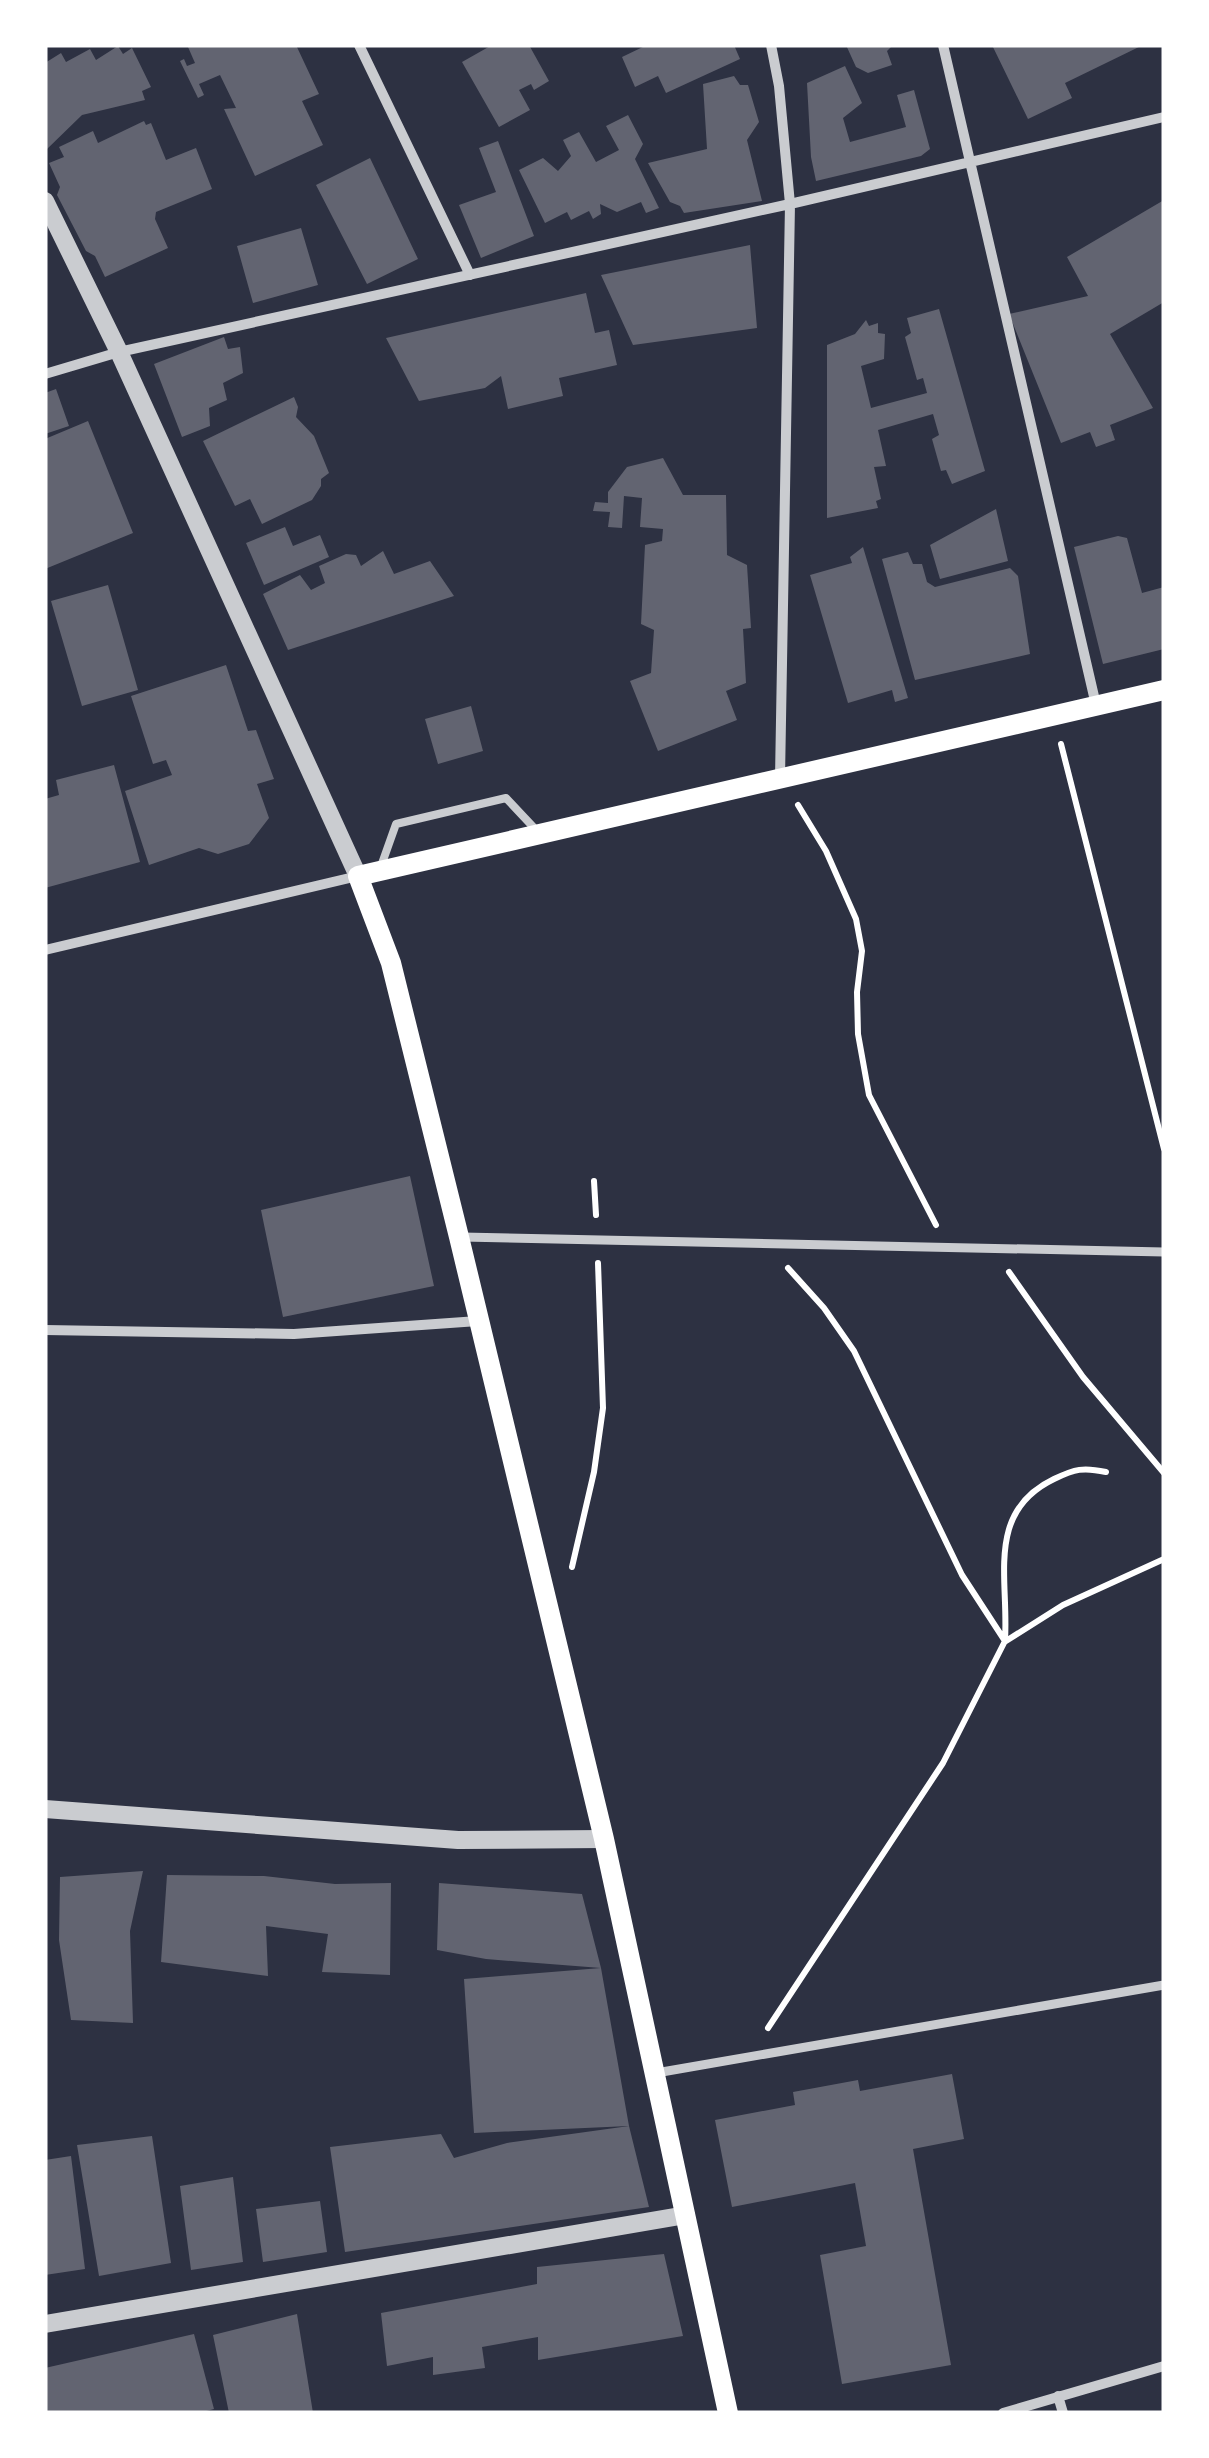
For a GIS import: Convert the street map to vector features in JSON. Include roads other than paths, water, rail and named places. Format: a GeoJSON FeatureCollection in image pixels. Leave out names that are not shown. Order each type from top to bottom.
{"type":"FeatureCollection","features":[{"type":"Feature","properties":{"kind":"main road"},"geometry":{"type":"LineString","coordinates":[[728,2413],[604,1840],[460,1237],[391,963],[358,876],[1164,690]]}},
{"type":"Feature","properties":{"kind":"street"},"geometry":{"type":"LineString","coordinates":[[359,45],[470,275]]}},
{"type":"Feature","properties":{"kind":"street"},"geometry":{"type":"LineString","coordinates":[[771,45],[779,86],[790,204],[780,779]]}},
{"type":"Feature","properties":{"kind":"street"},"geometry":{"type":"LineString","coordinates":[[943,45],[1096,706]]}},
{"type":"Feature","properties":{"kind":"street"},"geometry":{"type":"LineString","coordinates":[[45,374],[119,352],[1164,117]]}},
{"type":"Feature","properties":{"kind":"street"},"geometry":{"type":"LineString","coordinates":[[45,201],[119,352],[358,876],[45,950]]}},
{"type":"Feature","properties":{"kind":"street"},"geometry":{"type":"LineString","coordinates":[[460,1237],[1164,1252]]}},
{"type":"Feature","properties":{"kind":"street"},"geometry":{"type":"LineString","coordinates":[[45,1330],[294,1334],[478,1320]]}},
{"type":"Feature","properties":{"kind":"street"},"geometry":{"type":"LineString","coordinates":[[45,1809],[458,1840],[604,1840]]}},
{"type":"Feature","properties":{"kind":"street"},"geometry":{"type":"LineString","coordinates":[[656,2074],[1164,1985]]}},
{"type":"Feature","properties":{"kind":"street"},"geometry":{"type":"LineString","coordinates":[[45,2324],[686,2214]]}},
{"type":"Feature","properties":{"kind":"street"},"geometry":{"type":"LineString","coordinates":[[1003,2413],[1164,2366]]}},
{"type":"Feature","properties":{"kind":"street"},"geometry":{"type":"LineString","coordinates":[[1058,2396],[1064,2413]]}},
{"type":"Feature","properties":{"kind":"lane"},"geometry":{"type":"LineString","coordinates":[[380,871],[396,824],[506,798],[540,834]]}}]}
